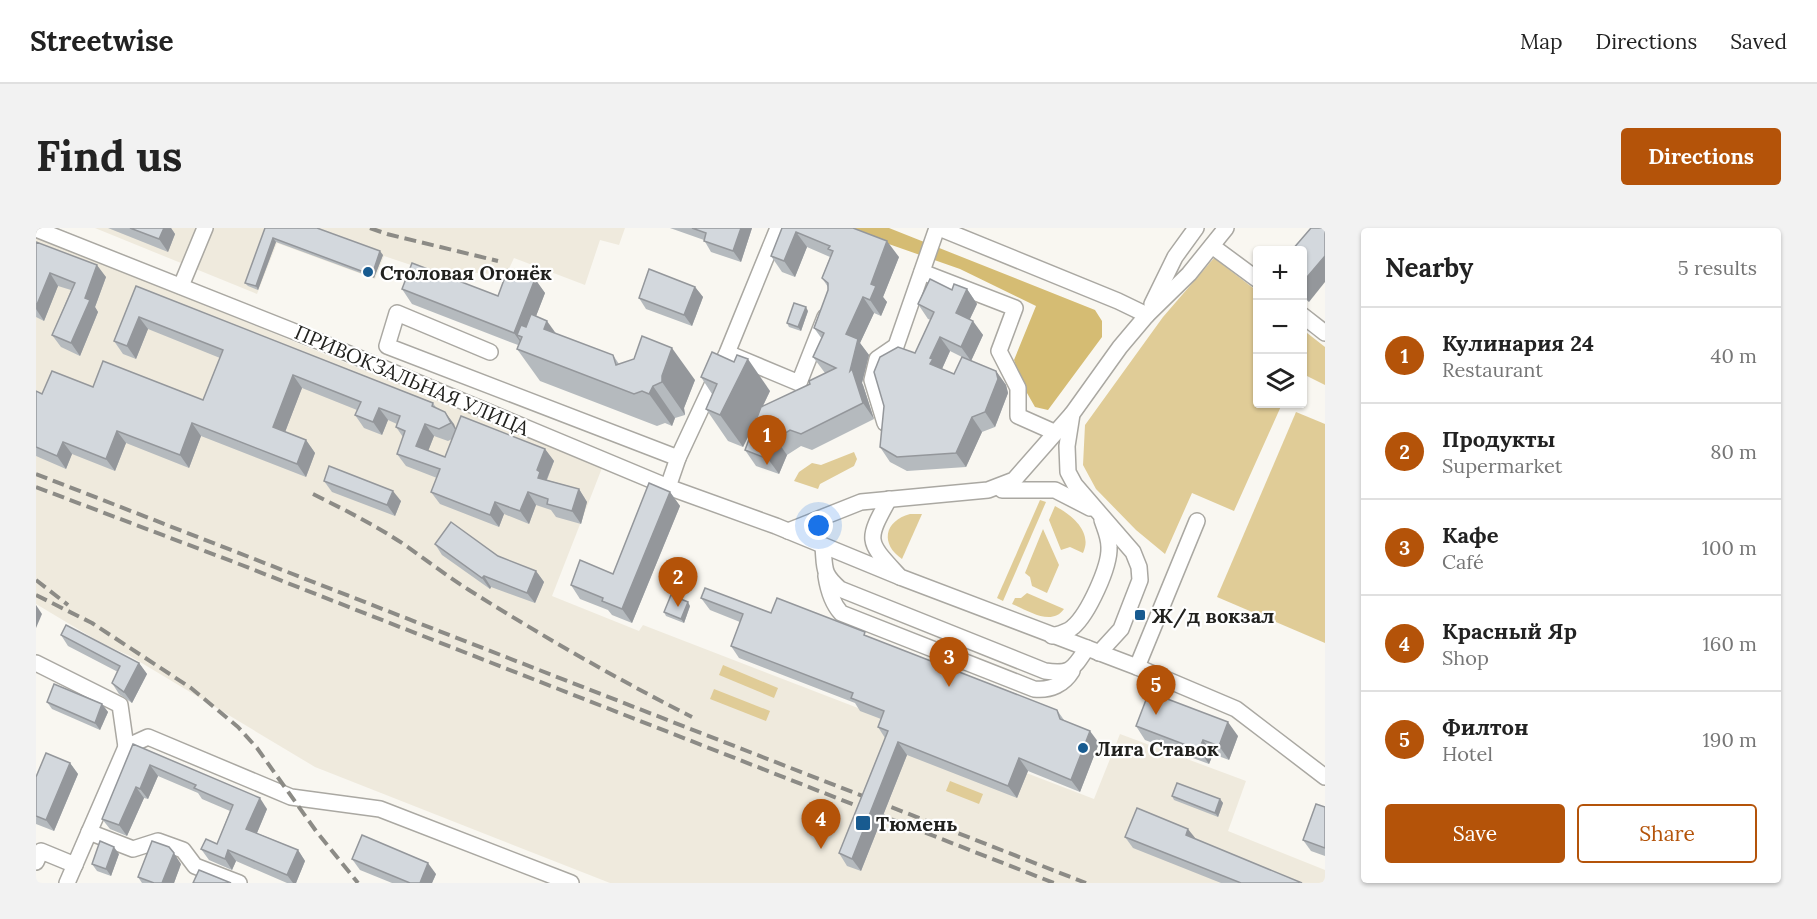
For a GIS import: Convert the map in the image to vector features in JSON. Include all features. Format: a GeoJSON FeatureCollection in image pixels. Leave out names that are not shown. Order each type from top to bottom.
{"type":"FeatureCollection","features":[{"type":"Feature","properties":{"kind":"street"},"geometry":{"type":"LineString","coordinates":[[181,286],[205,228]]}},
{"type":"Feature","properties":{"kind":"street"},"geometry":{"type":"LineString","coordinates":[[668,487],[678,458],[727,353],[778,228]]}},
{"type":"Feature","properties":{"kind":"street"},"geometry":{"type":"LineString","coordinates":[[885,423],[872,380],[877,358],[896,346],[938,228],[1147,315]]}},
{"type":"Feature","properties":{"kind":"street"},"geometry":{"type":"LineString","coordinates":[[1147,315],[1174,257],[1196,228]]}},
{"type":"Feature","properties":{"kind":"street"},"geometry":{"type":"LineString","coordinates":[[988,490],[1014,480],[1029,465],[1054,432],[1072,414],[1120,347],[1147,315],[1189,274],[1226,228]]}},
{"type":"Feature","properties":{"kind":"street","name":"ПРИВОКЗАЛЬНАЯ УЛИЦА"},"geometry":{"type":"LineString","coordinates":[[36,229],[328,345],[668,487],[788,531],[900,577],[1093,650]]}},
{"type":"Feature","properties":{"kind":"street"},"geometry":{"type":"LineString","coordinates":[[1212,246],[1253,277]]}},
{"type":"Feature","properties":{"kind":"street"},"geometry":{"type":"LineString","coordinates":[[921,272],[1015,308],[999,351],[1018,388],[1018,416],[1054,432]]}},
{"type":"Feature","properties":{"kind":"street"},"geometry":{"type":"LineString","coordinates":[[727,353],[799,383],[830,303]]}},
{"type":"Feature","properties":{"kind":"street"},"geometry":{"type":"LineString","coordinates":[[490,352],[397,313],[387,346],[678,458]]}},
{"type":"Feature","properties":{"kind":"street"},"geometry":{"type":"LineString","coordinates":[[1307,319],[1325,333]]}},
{"type":"Feature","properties":{"kind":"street"},"geometry":{"type":"LineString","coordinates":[[826,573],[840,589],[1045,671],[1061,674],[1074,667],[1120,629],[1140,580],[1139,567],[1133,552],[1075,485],[1068,472],[1067,446],[1072,414]]}},
{"type":"Feature","properties":{"kind":"street"},"geometry":{"type":"LineString","coordinates":[[788,531],[861,502],[988,490],[1055,490],[1098,513],[1107,532],[1110,548],[1106,565],[1085,614],[1072,628],[1052,636]]}},
{"type":"Feature","properties":{"kind":"street","name":"ПРИВОКЗАЛЬНАЯ УЛИЦА"},"geometry":{"type":"LineString","coordinates":[[889,499],[873,527],[872,540],[877,552],[900,577]]}},
{"type":"Feature","properties":{"kind":"street"},"geometry":{"type":"LineString","coordinates":[[1137,667],[1197,521]]}},
{"type":"Feature","properties":{"kind":"street"},"geometry":{"type":"LineString","coordinates":[[823,546],[828,588],[841,614],[1035,689],[1056,687],[1068,678],[1074,667]]}},
{"type":"Feature","properties":{"kind":"street"},"geometry":{"type":"LineString","coordinates":[[1093,650],[1236,709],[1325,777]]}},
{"type":"Feature","properties":{"kind":"street"},"geometry":{"type":"LineString","coordinates":[[36,663],[120,705],[126,747],[67,883]]}},
{"type":"Feature","properties":{"kind":"street"},"geometry":{"type":"LineString","coordinates":[[126,747],[148,737],[291,797],[380,810],[571,883]]}},
{"type":"Feature","properties":{"kind":"street"},"geometry":{"type":"LineString","coordinates":[[89,832],[133,849],[158,841],[183,850],[195,866],[238,883]]}},
{"type":"Feature","properties":{"kind":"street"},"geometry":{"type":"LineString","coordinates":[[38,854],[75,865]]}},
{"type":"Feature","properties":{"kind":"shaded area"},"geometry":{"type":"Polygon","coordinates":[[[95,228],[625,228],[619,245],[600,240],[585,285],[514,258],[506,275],[423,269],[384,256],[375,279],[277,243],[257,294],[95,228]]]}},
{"type":"Feature","properties":{"kind":"shaded area"},"geometry":{"type":"Polygon","coordinates":[[[843,228],[889,228],[1095,310],[1102,321],[1102,337],[1048,410],[1035,407],[1023,386],[1014,360],[1036,306],[960,269],[843,228]]]}},
{"type":"Feature","properties":{"kind":"shaded area"},"geometry":{"type":"Polygon","coordinates":[[[36,236],[602,468],[552,596],[639,631],[643,625],[1094,799],[1120,734],[1246,781],[1228,831],[1325,870],[1325,883],[610,883],[315,767],[130,656],[103,644],[36,604],[36,236]]]}},
{"type":"Feature","properties":{"kind":"shaded area"},"geometry":{"type":"Polygon","coordinates":[[[1214,258],[1253,288],[1253,408],[1280,408],[1234,511],[1192,493],[1165,554],[1136,530],[1096,489],[1083,465],[1085,425],[1163,317],[1214,258]]]}},
{"type":"Feature","properties":{"kind":"shaded area"},"geometry":{"type":"Polygon","coordinates":[[[1307,333],[1325,347],[1325,385],[1307,376],[1307,333]]]}},
{"type":"Feature","properties":{"kind":"shaded area"},"geometry":{"type":"Polygon","coordinates":[[[1296,412],[1325,424],[1325,643],[1217,597],[1296,412]]]}},
{"type":"Feature","properties":{"kind":"shaded area"},"geometry":{"type":"Polygon","coordinates":[[[854,452],[857,459],[854,466],[820,484],[818,489],[794,481],[799,472],[812,463],[821,465],[854,452]]]}},
{"type":"Feature","properties":{"kind":"shaded area"},"geometry":{"type":"Polygon","coordinates":[[[1040,500],[1046,502],[1003,601],[997,598],[1040,500]]]}},
{"type":"Feature","properties":{"kind":"shaded area"},"geometry":{"type":"Polygon","coordinates":[[[1055,506],[1074,519],[1083,531],[1085,545],[1083,553],[1070,547],[1061,550],[1049,520],[1055,506]]]}},
{"type":"Feature","properties":{"kind":"shaded area"},"geometry":{"type":"Polygon","coordinates":[[[910,514],[922,514],[902,559],[890,547],[888,534],[895,522],[910,514]]]}},
{"type":"Feature","properties":{"kind":"shaded area"},"geometry":{"type":"Polygon","coordinates":[[[1043,529],[1059,565],[1047,593],[1032,586],[1030,577],[1025,573],[1043,529]]]}},
{"type":"Feature","properties":{"kind":"shaded area"},"geometry":{"type":"Polygon","coordinates":[[[1027,593],[1064,609],[1053,617],[1046,617],[1012,604],[1015,598],[1021,598],[1027,593]]]}},
{"type":"Feature","properties":{"kind":"shaded area"},"geometry":{"type":"Polygon","coordinates":[[[723,665],[778,688],[774,698],[719,675],[723,665]]]}},
{"type":"Feature","properties":{"kind":"shaded area"},"geometry":{"type":"Polygon","coordinates":[[[714,689],[770,711],[766,721],[710,699],[714,689]]]}},
{"type":"Feature","properties":{"kind":"shaded area"},"geometry":{"type":"Polygon","coordinates":[[[950,781],[983,794],[979,804],[946,791],[950,781]]]}},
{"type":"Feature","properties":{"kind":"building"},"geometry":{"type":"Polygon","coordinates":[[[130,228],[164,228],[159,239],[130,228]]]}},
{"type":"Feature","properties":{"kind":"building"},"geometry":{"type":"Polygon","coordinates":[[[265,228],[317,228],[380,251],[372,275],[273,238],[256,286],[245,283],[265,228]]]}},
{"type":"Feature","properties":{"kind":"building"},"geometry":{"type":"Polygon","coordinates":[[[692,228],[741,228],[733,251],[704,241],[706,233],[692,228]]]}},
{"type":"Feature","properties":{"kind":"building"},"geometry":{"type":"Polygon","coordinates":[[[782,228],[853,228],[887,241],[871,284],[876,286],[870,300],[863,297],[846,334],[858,339],[850,371],[852,369],[863,403],[801,434],[790,430],[776,439],[768,459],[745,450],[761,407],[810,384],[809,381],[836,368],[813,357],[824,333],[814,328],[828,290],[828,283],[822,278],[833,251],[828,249],[830,246],[796,232],[784,261],[771,256],[782,228]]]}},
{"type":"Feature","properties":{"kind":"building"},"geometry":{"type":"Polygon","coordinates":[[[1311,228],[1325,228],[1325,256],[1307,277],[1307,246],[1295,246],[1311,228]]]}},
{"type":"Feature","properties":{"kind":"building"},"geometry":{"type":"Polygon","coordinates":[[[36,242],[97,265],[85,298],[90,300],[71,343],[52,335],[75,283],[50,273],[36,307],[36,242]]]}},
{"type":"Feature","properties":{"kind":"building"},"geometry":{"type":"Polygon","coordinates":[[[412,263],[498,296],[508,269],[535,279],[514,333],[402,289],[412,263]]]}},
{"type":"Feature","properties":{"kind":"building"},"geometry":{"type":"Polygon","coordinates":[[[649,269],[695,287],[684,315],[639,298],[649,269]]]}},
{"type":"Feature","properties":{"kind":"building"},"geometry":{"type":"Polygon","coordinates":[[[930,279],[952,290],[954,284],[967,289],[956,313],[973,321],[961,347],[940,337],[930,358],[933,359],[930,364],[954,374],[962,357],[996,371],[998,379],[985,412],[972,417],[956,453],[897,457],[880,447],[884,406],[874,372],[880,357],[898,347],[915,353],[934,312],[918,304],[930,279]]]}},
{"type":"Feature","properties":{"kind":"building"},"geometry":{"type":"Polygon","coordinates":[[[136,286],[433,403],[432,406],[445,412],[451,423],[439,429],[425,424],[416,446],[445,457],[461,416],[545,449],[537,470],[540,472],[538,478],[579,489],[572,511],[547,504],[548,499],[528,492],[520,511],[495,502],[490,515],[431,492],[440,469],[397,454],[405,431],[396,427],[400,416],[379,408],[373,422],[355,415],[361,402],[293,375],[273,427],[306,440],[297,464],[192,423],[180,455],[117,431],[106,459],[63,442],[57,456],[36,447],[36,391],[42,394],[52,371],[93,387],[103,361],[203,400],[223,350],[139,317],[127,346],[114,341],[136,286]]]}},
{"type":"Feature","properties":{"kind":"building"},"geometry":{"type":"Polygon","coordinates":[[[794,303],[806,307],[798,327],[787,323],[794,303]]]}},
{"type":"Feature","properties":{"kind":"building"},"geometry":{"type":"Polygon","coordinates":[[[531,314],[547,321],[544,329],[613,355],[616,365],[634,359],[642,336],[672,348],[662,382],[653,386],[649,394],[642,391],[634,394],[517,349],[522,337],[517,335],[521,325],[526,327],[531,314]]]}},
{"type":"Feature","properties":{"kind":"building"},"geometry":{"type":"Polygon","coordinates":[[[712,352],[734,362],[737,355],[748,359],[720,415],[706,409],[717,384],[701,377],[712,352]]]}},
{"type":"Feature","properties":{"kind":"building"},"geometry":{"type":"Polygon","coordinates":[[[329,466],[393,491],[387,505],[324,481],[329,466]]]}},
{"type":"Feature","properties":{"kind":"building"},"geometry":{"type":"Polygon","coordinates":[[[649,483],[670,492],[622,609],[602,601],[603,598],[571,585],[580,560],[613,574],[649,483]]]}},
{"type":"Feature","properties":{"kind":"building"},"geometry":{"type":"Polygon","coordinates":[[[451,522],[498,556],[536,571],[527,593],[484,576],[482,578],[435,544],[451,522]]]}},
{"type":"Feature","properties":{"kind":"building"},"geometry":{"type":"Polygon","coordinates":[[[705,588],[771,613],[777,598],[865,632],[864,635],[1057,710],[1060,719],[1090,731],[1071,780],[1019,758],[1008,786],[898,742],[852,859],[839,853],[888,731],[878,727],[884,711],[851,698],[853,693],[731,646],[743,614],[701,598],[705,588]]]}},
{"type":"Feature","properties":{"kind":"building"},"geometry":{"type":"Polygon","coordinates":[[[671,595],[688,602],[681,619],[664,612],[671,595]]]}},
{"type":"Feature","properties":{"kind":"building"},"geometry":{"type":"Polygon","coordinates":[[[66,625],[139,663],[124,692],[112,683],[120,666],[61,635],[66,625]]]}},
{"type":"Feature","properties":{"kind":"building"},"geometry":{"type":"Polygon","coordinates":[[[54,684],[102,704],[95,723],[47,702],[54,684]]]}},
{"type":"Feature","properties":{"kind":"building"},"geometry":{"type":"Polygon","coordinates":[[[1149,692],[1228,722],[1219,746],[1203,740],[1199,750],[1136,726],[1149,692]]]}},
{"type":"Feature","properties":{"kind":"building"},"geometry":{"type":"Polygon","coordinates":[[[133,744],[260,798],[246,829],[298,850],[287,875],[228,850],[225,859],[201,849],[206,839],[217,844],[233,805],[194,788],[196,785],[150,765],[140,789],[136,787],[119,825],[102,819],[133,744]]]}},
{"type":"Feature","properties":{"kind":"building"},"geometry":{"type":"Polygon","coordinates":[[[46,753],[70,763],[46,820],[36,816],[36,777],[46,753]]]}},
{"type":"Feature","properties":{"kind":"building"},"geometry":{"type":"Polygon","coordinates":[[[1177,783],[1220,799],[1215,813],[1172,796],[1177,783]]]}},
{"type":"Feature","properties":{"kind":"building"},"geometry":{"type":"Polygon","coordinates":[[[1316,804],[1325,807],[1325,848],[1303,840],[1316,804]]]}},
{"type":"Feature","properties":{"kind":"building"},"geometry":{"type":"Polygon","coordinates":[[[1137,808],[1188,829],[1186,835],[1302,883],[1241,883],[1125,837],[1137,808]]]}},
{"type":"Feature","properties":{"kind":"building"},"geometry":{"type":"Polygon","coordinates":[[[362,835],[428,863],[420,883],[410,883],[352,859],[362,835]]]}},
{"type":"Feature","properties":{"kind":"building"},"geometry":{"type":"Polygon","coordinates":[[[100,841],[114,847],[106,869],[92,864],[100,841]]]}},
{"type":"Feature","properties":{"kind":"building"},"geometry":{"type":"Polygon","coordinates":[[[152,841],[169,847],[174,853],[162,883],[154,883],[138,877],[152,841]]]}},
{"type":"Feature","properties":{"kind":"building"},"geometry":{"type":"Polygon","coordinates":[[[199,870],[231,883],[193,883],[199,870]]]}},
{"type":"Feature","properties":{"kind":"railway"},"geometry":{"type":"LineString","coordinates":[[370,228],[498,261]]}},
{"type":"Feature","properties":{"kind":"railway"},"geometry":{"type":"LineString","coordinates":[[36,474],[1086,883]]}},
{"type":"Feature","properties":{"kind":"railway"},"geometry":{"type":"LineString","coordinates":[[36,487],[239,564],[1054,883]]}},
{"type":"Feature","properties":{"kind":"railway"},"geometry":{"type":"LineString","coordinates":[[313,494],[394,538],[469,590],[551,640],[692,717]]}},
{"type":"Feature","properties":{"kind":"railway"},"geometry":{"type":"LineString","coordinates":[[36,580],[68,605]]}},
{"type":"Feature","properties":{"kind":"railway"},"geometry":{"type":"LineString","coordinates":[[36,595],[92,623],[191,688],[238,727],[257,748],[316,831],[358,883]]}},
{"type":"Feature","properties":{"kind":"place","name":"Столовая Огонёк"},"geometry":{"type":"Point","coordinates":[368,272]}},
{"type":"Feature","properties":{"kind":"place","name":"Кулинария 24"},"geometry":{"type":"Point","coordinates":[767,465]}},
{"type":"Feature","properties":{"kind":"place","name":"Продукты"},"geometry":{"type":"Point","coordinates":[678,607]}},
{"type":"Feature","properties":{"kind":"place","name":"Ж/д вокзал"},"geometry":{"type":"Point","coordinates":[1140,615]}},
{"type":"Feature","properties":{"kind":"place","name":"Кафе"},"geometry":{"type":"Point","coordinates":[949,687]}},
{"type":"Feature","properties":{"kind":"place","name":"Филтон"},"geometry":{"type":"Point","coordinates":[1156,715]}},
{"type":"Feature","properties":{"kind":"place","name":"Лига Ставок"},"geometry":{"type":"Point","coordinates":[1083,748]}},
{"type":"Feature","properties":{"kind":"place","name":"Тюмень"},"geometry":{"type":"Point","coordinates":[863,823]}},
{"type":"Feature","properties":{"kind":"place","name":"Красный Яр"},"geometry":{"type":"Point","coordinates":[821,849]}}]}
